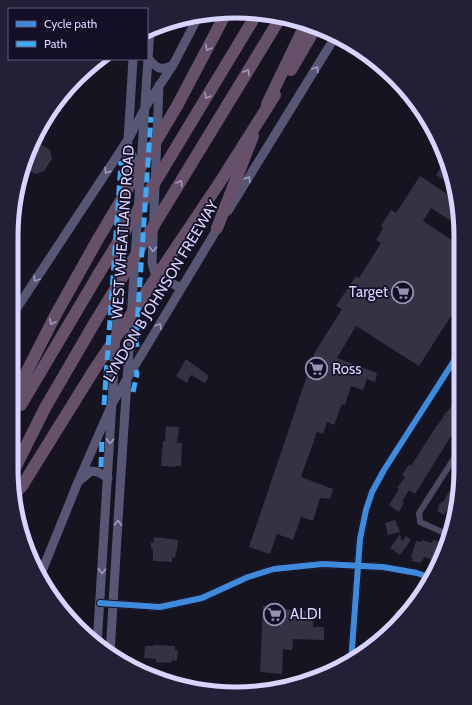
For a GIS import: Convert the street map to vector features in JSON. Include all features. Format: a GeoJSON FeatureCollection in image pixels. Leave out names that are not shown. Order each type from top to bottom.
{"type":"FeatureCollection","features":[{"type":"Feature","properties":{"kind":"highway"},"geometry":{"type":"LineString","coordinates":[[18,399],[29,369],[55,316],[98,239],[177,106],[223,18]]}},
{"type":"Feature","properties":{"kind":"highway"},"geometry":{"type":"LineString","coordinates":[[18,411],[45,363],[254,19]]}},
{"type":"Feature","properties":{"kind":"highway"},"geometry":{"type":"LineString","coordinates":[[18,462],[45,408],[95,322],[278,22]]}},
{"type":"Feature","properties":{"kind":"highway"},"geometry":{"type":"LineString","coordinates":[[217,228],[275,84],[303,29]]}},
{"type":"Feature","properties":{"kind":"highway"},"geometry":{"type":"LineString","coordinates":[[19,490],[94,370],[222,179],[276,95],[313,33]]}},
{"type":"Feature","properties":{"kind":"main road"},"geometry":{"type":"LineString","coordinates":[[129,138],[146,106],[173,65],[196,22]]}},
{"type":"Feature","properties":{"kind":"main road","name":"WEST WHEATLAND ROAD"},"geometry":{"type":"LineString","coordinates":[[148,58],[149,36]]}},
{"type":"Feature","properties":{"kind":"main road","name":"LYNDON B JOHNSON FREEWAY"},"geometry":{"type":"LineString","coordinates":[[43,570],[78,482],[113,402],[217,228],[333,40]]}},
{"type":"Feature","properties":{"kind":"main road"},"geometry":{"type":"LineString","coordinates":[[148,58],[155,66],[160,68],[164,69],[173,65]]}},
{"type":"Feature","properties":{"kind":"main road","name":"WEST WHEATLAND ROAD"},"geometry":{"type":"LineString","coordinates":[[98,638],[118,314],[124,152],[129,138],[133,60]]}},
{"type":"Feature","properties":{"kind":"main road","name":"WEST WHEATLAND ROAD"},"geometry":{"type":"LineString","coordinates":[[111,647],[148,60]]}},
{"type":"Feature","properties":{"kind":"main road"},"geometry":{"type":"LineString","coordinates":[[160,84],[152,263],[155,273],[161,278],[182,288]]}},
{"type":"Feature","properties":{"kind":"main road"},"geometry":{"type":"LineString","coordinates":[[18,307],[124,152],[132,155],[135,162],[136,177],[140,184]]}},
{"type":"Feature","properties":{"kind":"main road"},"geometry":{"type":"LineString","coordinates":[[118,314],[121,326],[123,349],[129,356],[138,360]]}},
{"type":"Feature","properties":{"kind":"main road"},"geometry":{"type":"LineString","coordinates":[[78,482],[91,471],[98,472],[108,478]]}},
{"type":"Feature","properties":{"kind":"street"},"geometry":{"type":"LineString","coordinates":[[351,654],[360,539],[366,510],[372,492],[384,470],[454,361]]}},
{"type":"Feature","properties":{"kind":"street"},"geometry":{"type":"LineString","coordinates":[[444,533],[420,522],[419,513],[454,458]]}},
{"type":"Feature","properties":{"kind":"street"},"geometry":{"type":"LineString","coordinates":[[100,603],[160,607],[202,598],[248,577],[274,569],[323,564],[399,570],[426,577]]}},
{"type":"Feature","properties":{"kind":"building"},"geometry":{"type":"Polygon","coordinates":[[[39,143],[50,150],[52,159],[44,171],[35,174],[29,170],[39,143]]]}},
{"type":"Feature","properties":{"kind":"building"},"geometry":{"type":"Polygon","coordinates":[[[442,166],[447,182],[436,175],[442,166]]]}},
{"type":"Feature","properties":{"kind":"building"},"geometry":{"type":"Polygon","coordinates":[[[420,176],[450,196],[453,217],[451,221],[431,208],[423,221],[454,241],[454,311],[419,366],[356,326],[337,358],[377,373],[375,382],[367,379],[363,390],[351,386],[345,405],[342,404],[334,425],[327,422],[323,434],[317,432],[301,477],[333,489],[330,499],[320,498],[313,521],[301,517],[293,540],[277,534],[270,554],[249,547],[315,352],[342,309],[336,306],[356,276],[359,278],[381,243],[376,240],[383,228],[381,226],[391,210],[396,213],[420,176]]]}},
{"type":"Feature","properties":{"kind":"building"},"geometry":{"type":"Polygon","coordinates":[[[186,359],[209,376],[205,383],[191,375],[187,383],[176,376],[186,359]]]}},
{"type":"Feature","properties":{"kind":"building"},"geometry":{"type":"Polygon","coordinates":[[[454,402],[454,431],[415,494],[409,490],[402,502],[404,503],[399,512],[389,505],[399,489],[397,488],[405,477],[402,475],[409,464],[411,466],[454,402]]]}},
{"type":"Feature","properties":{"kind":"building"},"geometry":{"type":"Polygon","coordinates":[[[166,426],[179,427],[177,443],[182,443],[181,466],[161,466],[166,426]]]}},
{"type":"Feature","properties":{"kind":"building"},"geometry":{"type":"Polygon","coordinates":[[[454,483],[450,512],[447,510],[444,515],[437,511],[442,501],[443,502],[454,483]]]}},
{"type":"Feature","properties":{"kind":"building"},"geometry":{"type":"Polygon","coordinates":[[[395,520],[400,532],[388,535],[385,523],[395,520]]]}},
{"type":"Feature","properties":{"kind":"building"},"geometry":{"type":"Polygon","coordinates":[[[400,534],[402,541],[406,536],[411,540],[400,555],[390,548],[400,534]]]}},
{"type":"Feature","properties":{"kind":"building"},"geometry":{"type":"Polygon","coordinates":[[[154,537],[178,540],[177,551],[175,558],[172,557],[172,562],[153,561],[153,549],[151,549],[151,542],[153,543],[154,537]]]}},
{"type":"Feature","properties":{"kind":"building"},"geometry":{"type":"Polygon","coordinates":[[[422,540],[432,543],[433,540],[441,543],[434,560],[424,557],[421,563],[412,561],[413,557],[411,557],[416,541],[421,542],[422,540]]]}},
{"type":"Feature","properties":{"kind":"building"},"geometry":{"type":"Polygon","coordinates":[[[263,606],[279,606],[279,609],[314,611],[313,627],[324,627],[324,640],[293,639],[292,650],[283,649],[282,674],[260,672],[263,606]]]}},
{"type":"Feature","properties":{"kind":"building"},"geometry":{"type":"Polygon","coordinates":[[[397,610],[402,611],[395,618],[395,612],[397,610]]]}},
{"type":"Feature","properties":{"kind":"building"},"geometry":{"type":"Polygon","coordinates":[[[145,646],[175,646],[175,650],[178,650],[177,661],[172,660],[171,663],[156,662],[156,659],[144,658],[145,646]]]}},
{"type":"Feature","properties":{"kind":"marked path"},"geometry":{"type":"LineString","coordinates":[[137,347],[136,340],[151,117]]}},
{"type":"Feature","properties":{"kind":"marked path"},"geometry":{"type":"LineString","coordinates":[[104,405],[120,161]]}},
{"type":"Feature","properties":{"kind":"marked path"},"geometry":{"type":"LineString","coordinates":[[133,392],[137,374],[136,370]]}},
{"type":"Feature","properties":{"kind":"marked path"},"geometry":{"type":"LineString","coordinates":[[101,467],[102,437]]}},
{"type":"Feature","properties":{"kind":"cycle path"},"geometry":{"type":"LineString","coordinates":[[352,654],[360,539],[366,510],[372,492],[384,470],[454,361]]}},
{"type":"Feature","properties":{"kind":"cycle path"},"geometry":{"type":"LineString","coordinates":[[100,603],[160,607],[202,598],[248,577],[274,569],[323,564],[383,567],[417,573],[426,576]]}},
{"type":"Feature","properties":{"kind":"place","name":"Target"},"geometry":{"type":"Point","coordinates":[403,292]}},
{"type":"Feature","properties":{"kind":"place","name":"Ross"},"geometry":{"type":"Point","coordinates":[317,369]}},
{"type":"Feature","properties":{"kind":"place","name":"ALDI"},"geometry":{"type":"Point","coordinates":[274,614]}}]}
